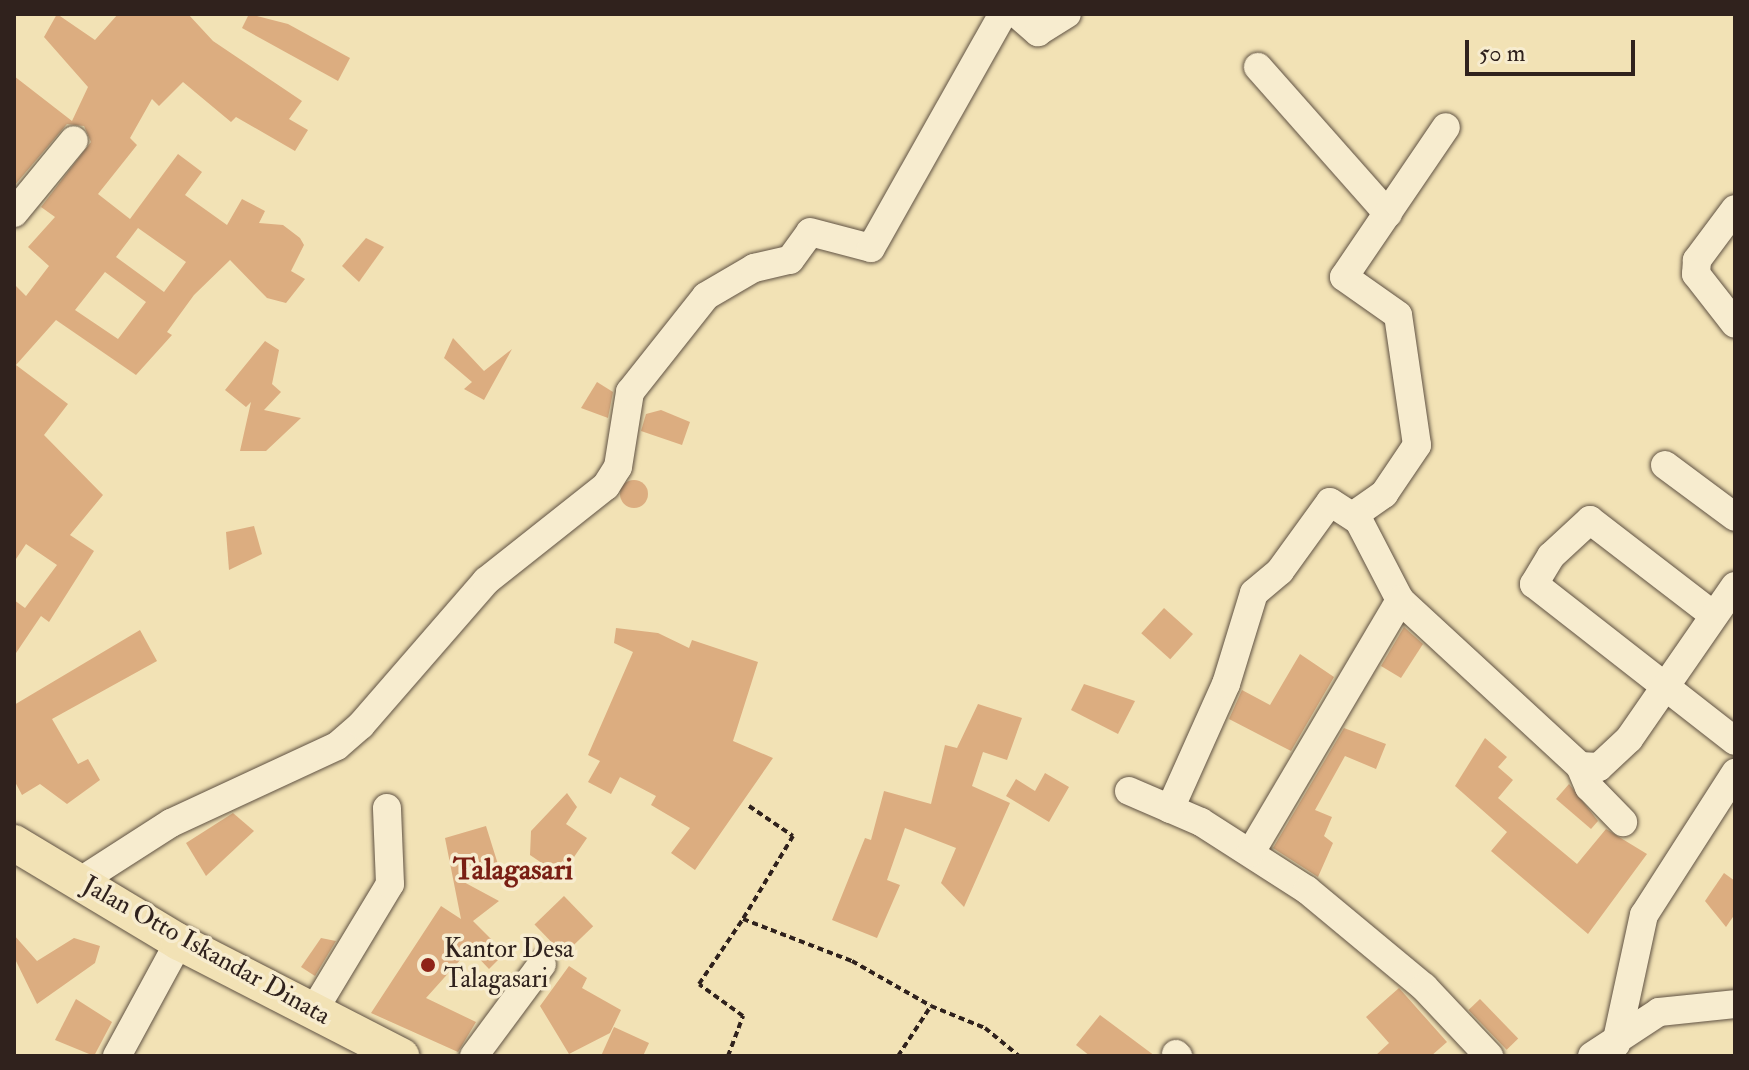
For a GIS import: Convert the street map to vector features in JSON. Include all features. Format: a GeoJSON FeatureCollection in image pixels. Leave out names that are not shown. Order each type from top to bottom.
{"type":"FeatureCollection","features":[{"type":"Feature","properties":{"kind":"main road","name":"Jalan Otto Iskandar Dinata"},"geometry":{"type":"LineString","coordinates":[[14,843],[179,942],[401,1056]]}},
{"type":"Feature","properties":{"kind":"street"},"geometry":{"type":"LineString","coordinates":[[79,882],[171,823],[337,746],[361,725],[486,581],[606,486],[618,467],[630,392],[706,296],[754,268],[790,260],[810,232],[871,248],[1003,14]]}},
{"type":"Feature","properties":{"kind":"street"},"geometry":{"type":"LineString","coordinates":[[1017,14],[1038,32],[1067,14]]}},
{"type":"Feature","properties":{"kind":"street"},"geometry":{"type":"LineString","coordinates":[[1258,67],[1388,214]]}},
{"type":"Feature","properties":{"kind":"street"},"geometry":{"type":"LineString","coordinates":[[1359,525],[1417,445],[1398,315],[1344,280],[1446,127]]}},
{"type":"Feature","properties":{"kind":"street"},"geometry":{"type":"LineString","coordinates":[[14,213],[74,140]]}},
{"type":"Feature","properties":{"kind":"street"},"geometry":{"type":"LineString","coordinates":[[1735,209],[1697,260],[1696,274],[1735,324]]}},
{"type":"Feature","properties":{"kind":"street"},"geometry":{"type":"LineString","coordinates":[[1665,465],[1735,517]]}},
{"type":"Feature","properties":{"kind":"street"},"geometry":{"type":"LineString","coordinates":[[1170,809],[1226,684],[1254,593],[1280,571],[1330,502],[1359,525],[1400,600],[1580,766],[1589,787],[1623,822]]}},
{"type":"Feature","properties":{"kind":"street"},"geometry":{"type":"LineString","coordinates":[[1712,614],[1590,520],[1536,577],[1543,593],[1735,741]]}},
{"type":"Feature","properties":{"kind":"street"},"geometry":{"type":"LineString","coordinates":[[1580,766],[1599,767],[1629,739],[1712,614],[1735,586]]}},
{"type":"Feature","properties":{"kind":"street"},"geometry":{"type":"LineString","coordinates":[[1251,852],[1400,600]]}},
{"type":"Feature","properties":{"kind":"street"},"geometry":{"type":"LineString","coordinates":[[1604,1050],[1644,915],[1735,773]]}},
{"type":"Feature","properties":{"kind":"street"},"geometry":{"type":"LineString","coordinates":[[1129,791],[1251,852],[1424,987],[1489,1056]]}},
{"type":"Feature","properties":{"kind":"street"},"geometry":{"type":"LineString","coordinates":[[314,1010],[390,884],[383,839],[387,808]]}},
{"type":"Feature","properties":{"kind":"street"},"geometry":{"type":"LineString","coordinates":[[117,1056],[179,942]]}},
{"type":"Feature","properties":{"kind":"street"},"geometry":{"type":"LineString","coordinates":[[474,1056],[542,964]]}},
{"type":"Feature","properties":{"kind":"street"},"geometry":{"type":"LineString","coordinates":[[1604,1050],[1659,1012],[1735,1004]]}},
{"type":"Feature","properties":{"kind":"path"},"geometry":{"type":"LineString","coordinates":[[728,1056],[743,1016],[699,984],[793,836],[749,806]]}},
{"type":"Feature","properties":{"kind":"path"},"geometry":{"type":"LineString","coordinates":[[743,919],[852,961],[931,1006],[985,1028],[1019,1056]]}},
{"type":"Feature","properties":{"kind":"path"},"geometry":{"type":"LineString","coordinates":[[898,1056],[931,1006]]}},
{"type":"Feature","properties":{"kind":"building"},"geometry":{"type":"Polygon","coordinates":[[[57,14],[95,40],[118,14],[188,14],[213,41],[302,101],[289,119],[308,130],[295,151],[236,117],[231,122],[183,82],[159,106],[152,99],[130,138],[137,145],[98,194],[130,219],[178,154],[202,172],[185,195],[227,225],[242,199],[265,211],[259,223],[283,225],[300,238],[304,245],[291,271],[305,279],[286,303],[267,298],[230,260],[194,295],[167,332],[172,335],[136,375],[56,320],[16,365],[68,404],[44,435],[103,495],[70,535],[94,551],[49,622],[41,616],[14,656],[14,600],[25,608],[57,565],[26,544],[14,562],[14,284],[26,296],[49,266],[28,247],[55,217],[41,207],[91,142],[84,126],[67,124],[14,186],[14,76],[72,121],[88,87],[44,37],[57,14]],[[138,228],[116,257],[164,292],[186,262],[138,228]],[[105,272],[75,310],[118,339],[146,302],[105,272]]]}},
{"type":"Feature","properties":{"kind":"building"},"geometry":{"type":"Polygon","coordinates":[[[249,14],[288,24],[350,58],[338,81],[242,28],[249,14]]]}},
{"type":"Feature","properties":{"kind":"building"},"geometry":{"type":"Polygon","coordinates":[[[366,238],[384,247],[359,282],[342,266],[366,238]]]}},
{"type":"Feature","properties":{"kind":"building"},"geometry":{"type":"Polygon","coordinates":[[[453,338],[484,371],[512,349],[484,400],[464,389],[472,382],[444,358],[453,338]]]}},
{"type":"Feature","properties":{"kind":"building"},"geometry":{"type":"Polygon","coordinates":[[[265,341],[279,350],[272,384],[281,392],[264,410],[301,418],[266,451],[240,451],[251,402],[246,407],[225,390],[265,341]]]}},
{"type":"Feature","properties":{"kind":"building"},"geometry":{"type":"Polygon","coordinates":[[[597,382],[613,392],[608,418],[581,408],[597,382]]]}},
{"type":"Feature","properties":{"kind":"building"},"geometry":{"type":"Polygon","coordinates":[[[661,410],[690,422],[682,445],[641,431],[646,414],[661,410]]]}},
{"type":"Feature","properties":{"kind":"building"},"geometry":{"type":"Polygon","coordinates":[[[634,480],[644,484],[648,494],[644,504],[634,508],[624,504],[620,494],[624,484],[634,480]]]}},
{"type":"Feature","properties":{"kind":"building"},"geometry":{"type":"Polygon","coordinates":[[[254,526],[262,554],[229,570],[226,532],[254,526]]]}},
{"type":"Feature","properties":{"kind":"building"},"geometry":{"type":"Polygon","coordinates":[[[1164,608],[1193,634],[1170,659],[1141,633],[1164,608]]]}},
{"type":"Feature","properties":{"kind":"building"},"geometry":{"type":"Polygon","coordinates":[[[1404,627],[1423,644],[1401,678],[1381,666],[1404,627]]]}},
{"type":"Feature","properties":{"kind":"building"},"geometry":{"type":"Polygon","coordinates":[[[616,628],[658,633],[689,648],[692,640],[758,662],[733,741],[773,758],[695,870],[671,853],[690,828],[651,805],[656,796],[620,777],[611,794],[588,782],[600,761],[588,755],[633,652],[614,643],[616,628]]]}},
{"type":"Feature","properties":{"kind":"building"},"geometry":{"type":"Polygon","coordinates":[[[140,630],[157,661],[52,719],[78,764],[88,759],[100,780],[67,804],[40,784],[22,795],[14,780],[14,705],[140,630]]]}},
{"type":"Feature","properties":{"kind":"building"},"geometry":{"type":"Polygon","coordinates":[[[1300,654],[1334,677],[1291,751],[1229,719],[1242,690],[1270,705],[1300,654]]]}},
{"type":"Feature","properties":{"kind":"building"},"geometry":{"type":"Polygon","coordinates":[[[1084,684],[1135,701],[1118,734],[1071,710],[1084,684]]]}},
{"type":"Feature","properties":{"kind":"building"},"geometry":{"type":"Polygon","coordinates":[[[978,704],[1022,718],[1007,760],[983,752],[972,786],[1010,803],[964,907],[941,883],[956,848],[905,828],[887,880],[900,885],[877,938],[832,920],[865,838],[871,840],[884,791],[931,804],[945,745],[957,748],[978,704]]]}},
{"type":"Feature","properties":{"kind":"building"},"geometry":{"type":"Polygon","coordinates":[[[1344,728],[1386,744],[1376,769],[1345,756],[1315,810],[1332,817],[1324,836],[1333,843],[1318,877],[1273,848],[1344,728]]]}},
{"type":"Feature","properties":{"kind":"building"},"geometry":{"type":"Polygon","coordinates":[[[1485,738],[1507,757],[1498,767],[1513,780],[1498,798],[1577,864],[1606,829],[1647,854],[1588,934],[1491,851],[1507,832],[1455,786],[1485,738]]]}},
{"type":"Feature","properties":{"kind":"building"},"geometry":{"type":"Polygon","coordinates":[[[1045,773],[1069,787],[1049,822],[1006,796],[1016,779],[1035,791],[1045,773]]]}},
{"type":"Feature","properties":{"kind":"building"},"geometry":{"type":"Polygon","coordinates":[[[1569,784],[1598,821],[1591,829],[1556,799],[1569,784]]]}},
{"type":"Feature","properties":{"kind":"building"},"geometry":{"type":"Polygon","coordinates":[[[567,793],[577,807],[566,824],[587,838],[561,876],[530,855],[531,831],[567,793]]]}},
{"type":"Feature","properties":{"kind":"building"},"geometry":{"type":"Polygon","coordinates":[[[233,813],[254,831],[206,876],[186,843],[233,813]]]}},
{"type":"Feature","properties":{"kind":"building"},"geometry":{"type":"Polygon","coordinates":[[[486,826],[501,874],[460,880],[499,901],[473,921],[505,953],[489,969],[470,949],[426,998],[476,1022],[458,1052],[371,1013],[441,906],[461,919],[445,838],[486,826]]]}},
{"type":"Feature","properties":{"kind":"building"},"geometry":{"type":"Polygon","coordinates":[[[1724,873],[1735,881],[1735,914],[1726,927],[1705,901],[1724,873]]]}},
{"type":"Feature","properties":{"kind":"building"},"geometry":{"type":"Polygon","coordinates":[[[564,896],[593,926],[564,955],[535,924],[564,896]]]}},
{"type":"Feature","properties":{"kind":"building"},"geometry":{"type":"Polygon","coordinates":[[[14,935],[37,961],[74,938],[100,946],[95,963],[37,1004],[14,957],[14,935]]]}},
{"type":"Feature","properties":{"kind":"building"},"geometry":{"type":"Polygon","coordinates":[[[321,938],[336,941],[315,976],[301,967],[321,938]]]}},
{"type":"Feature","properties":{"kind":"building"},"geometry":{"type":"Polygon","coordinates":[[[569,966],[587,978],[582,988],[621,1010],[610,1033],[569,1054],[540,1006],[569,966]]]}},
{"type":"Feature","properties":{"kind":"building"},"geometry":{"type":"Polygon","coordinates":[[[1399,988],[1447,1042],[1431,1056],[1375,1056],[1389,1043],[1366,1017],[1399,988]]]}},
{"type":"Feature","properties":{"kind":"building"},"geometry":{"type":"Polygon","coordinates":[[[76,999],[112,1022],[94,1056],[55,1040],[76,999]]]}},
{"type":"Feature","properties":{"kind":"building"},"geometry":{"type":"Polygon","coordinates":[[[1480,999],[1518,1039],[1507,1050],[1468,1010],[1480,999]]]}},
{"type":"Feature","properties":{"kind":"building"},"geometry":{"type":"Polygon","coordinates":[[[1100,1015],[1155,1056],[1090,1056],[1076,1045],[1100,1015]]]}},
{"type":"Feature","properties":{"kind":"building"},"geometry":{"type":"Polygon","coordinates":[[[614,1027],[649,1043],[643,1056],[601,1056],[614,1027]]]}},
{"type":"Feature","properties":{"kind":"place","name":"Kantor Desa Talagasari"},"geometry":{"type":"Point","coordinates":[428,965]}},
{"type":"Feature","properties":{"kind":"district","name":"Talagasari"},"geometry":{"type":"Point","coordinates":[513,870]}}]}
